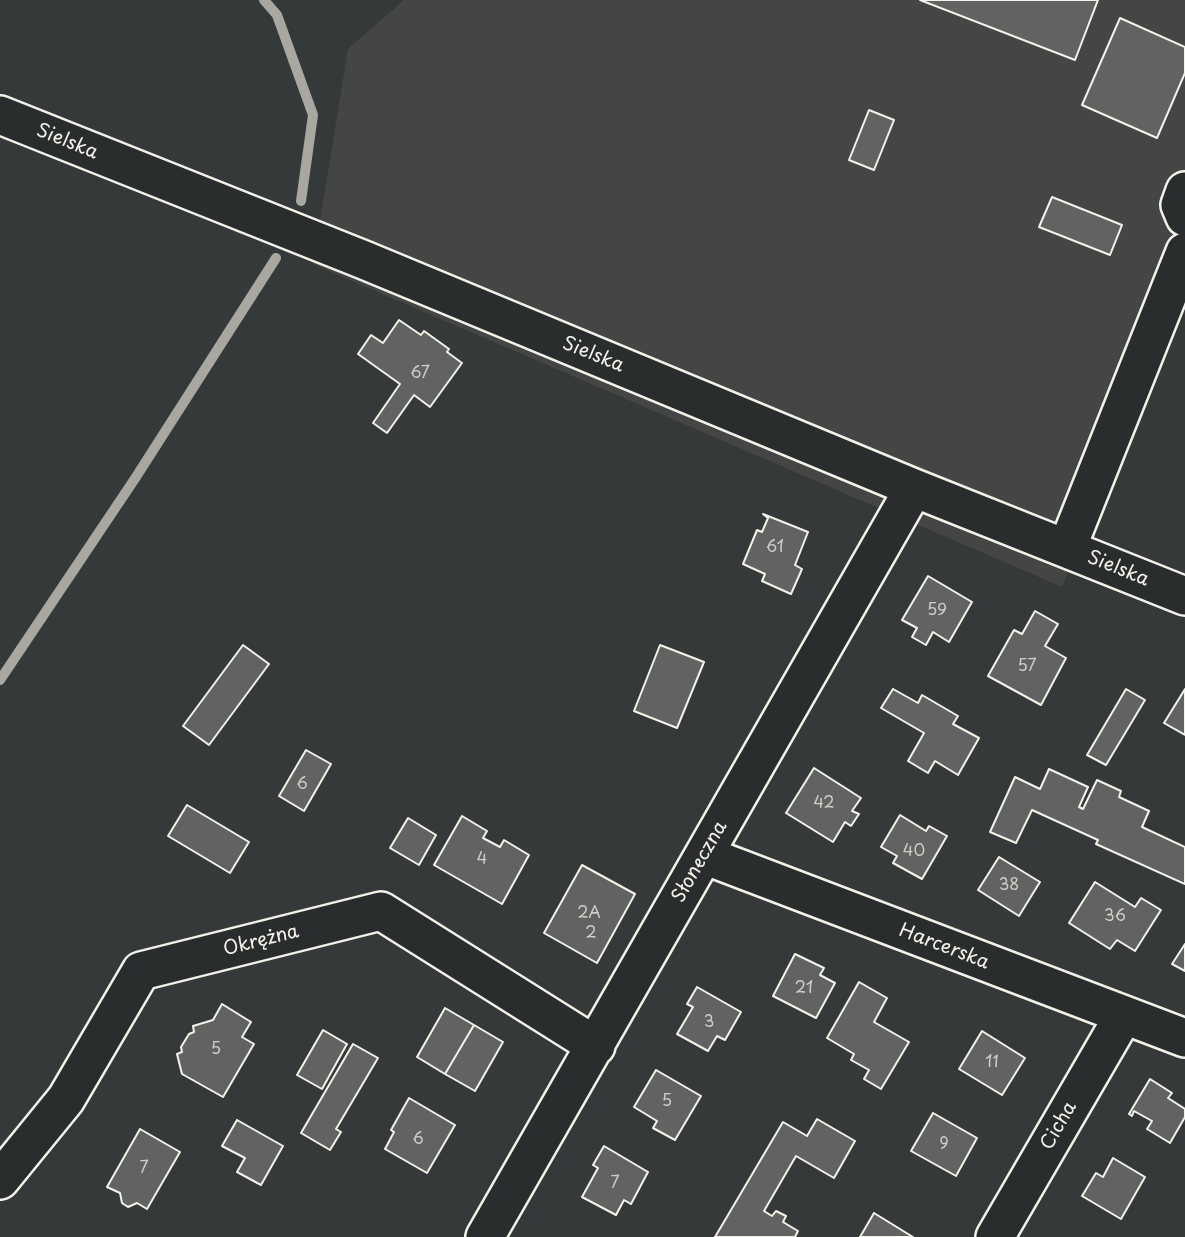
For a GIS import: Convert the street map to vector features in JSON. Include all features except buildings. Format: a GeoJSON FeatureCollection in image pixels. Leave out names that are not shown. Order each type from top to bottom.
{"type":"FeatureCollection","features":[{"type":"Feature","properties":{"kind":"street","name":"Sielska"},"geometry":{"type":"LineString","coordinates":[[0,115],[364,260],[914,488],[1185,596]]}},
{"type":"Feature","properties":{"kind":"street"},"geometry":{"type":"LineString","coordinates":[[1185,191],[1180,205],[1185,217]]}},
{"type":"Feature","properties":{"kind":"street"},"geometry":{"type":"LineString","coordinates":[[1067,548],[1185,252]]}},
{"type":"Feature","properties":{"kind":"street","name":"Słoneczna"},"geometry":{"type":"LineString","coordinates":[[485,1237],[914,488]]}},
{"type":"Feature","properties":{"kind":"street","name":"Harcerska"},"geometry":{"type":"LineString","coordinates":[[704,855],[1185,1038]]}},
{"type":"Feature","properties":{"kind":"street","name":"Okrężna"},"geometry":{"type":"LineString","coordinates":[[0,1180],[66,1100],[141,971],[381,911],[596,1046]]}},
{"type":"Feature","properties":{"kind":"street","name":"Cicha"},"geometry":{"type":"LineString","coordinates":[[995,1237],[1124,1015]]}},
{"type":"Feature","properties":{"kind":"shaded area"},"geometry":{"type":"Polygon","coordinates":[[[404,0],[1185,0],[1185,271],[1062,587],[313,264],[348,49],[404,0]]]}},
{"type":"Feature","properties":{"kind":"waterway"},"geometry":{"type":"LineString","coordinates":[[264,0],[277,15],[313,115],[301,201]]}},
{"type":"Feature","properties":{"kind":"waterway"},"geometry":{"type":"LineString","coordinates":[[0,680],[136,477],[276,258]]}}]}
